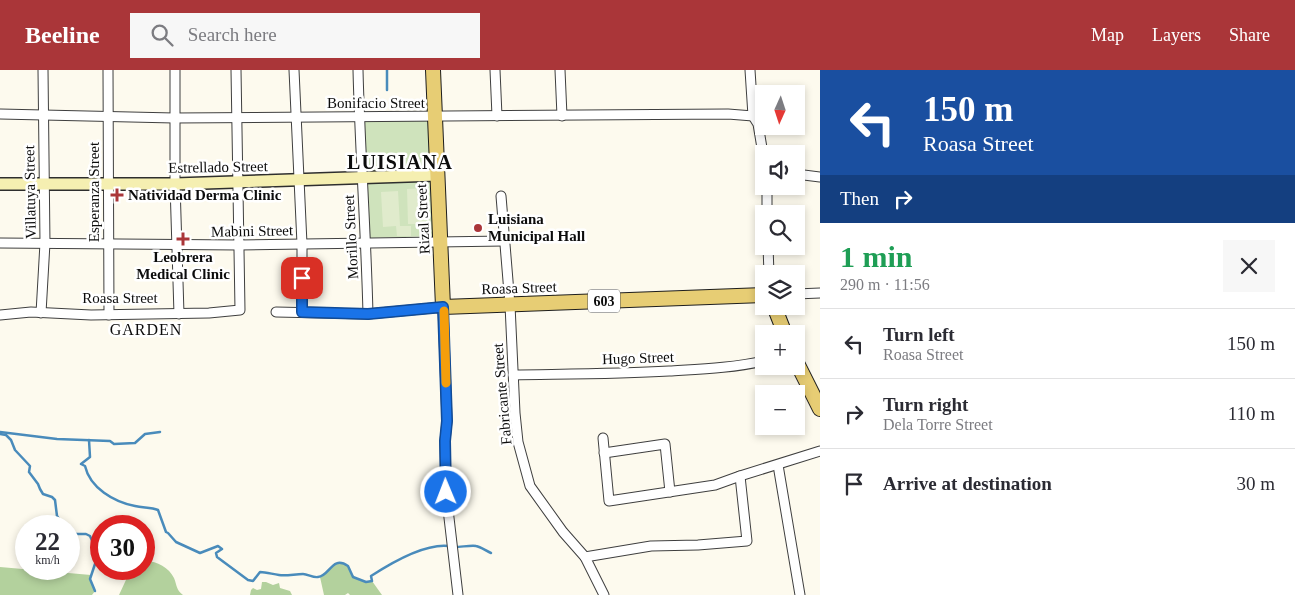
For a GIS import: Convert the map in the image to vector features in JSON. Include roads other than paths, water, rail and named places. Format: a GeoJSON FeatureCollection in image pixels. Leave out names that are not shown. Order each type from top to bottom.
{"type":"FeatureCollection","features":[{"type":"Feature","properties":{"kind":"main road","name":"Rizal Street"},"geometry":{"type":"LineString","coordinates":[[433,70],[443,307]]}},
{"type":"Feature","properties":{"kind":"main road","name":"Roasa Street"},"geometry":{"type":"LineString","coordinates":[[443,307],[755,295]]}},
{"type":"Feature","properties":{"kind":"main road"},"geometry":{"type":"LineString","coordinates":[[803,375],[820,409]]}},
{"type":"Feature","properties":{"kind":"street","name":"Villatuya Street"},"geometry":{"type":"LineString","coordinates":[[41,312],[45,243],[43,70]]}},
{"type":"Feature","properties":{"kind":"street","name":"Esperanza Street"},"geometry":{"type":"LineString","coordinates":[[108,70],[108,315]]}},
{"type":"Feature","properties":{"kind":"street"},"geometry":{"type":"LineString","coordinates":[[174,70],[179,314]]}},
{"type":"Feature","properties":{"kind":"street"},"geometry":{"type":"LineString","coordinates":[[236,70],[239,245]]}},
{"type":"Feature","properties":{"kind":"street"},"geometry":{"type":"LineString","coordinates":[[294,70],[302,244],[302,312]]}},
{"type":"Feature","properties":{"kind":"street","name":"Morillo Street"},"geometry":{"type":"LineString","coordinates":[[358,70],[368,314]]}},
{"type":"Feature","properties":{"kind":"street"},"geometry":{"type":"LineString","coordinates":[[495,70],[497,116]]}},
{"type":"Feature","properties":{"kind":"street"},"geometry":{"type":"LineString","coordinates":[[560,70],[562,116]]}},
{"type":"Feature","properties":{"kind":"street"},"geometry":{"type":"LineString","coordinates":[[750,70],[753,116],[758,124],[762,145]]}},
{"type":"Feature","properties":{"kind":"street","name":"Bonifacio Street"},"geometry":{"type":"LineString","coordinates":[[0,114],[174,118],[728,114],[753,116]]}},
{"type":"Feature","properties":{"kind":"street","name":"Estrellado Street"},"geometry":{"type":"LineString","coordinates":[[0,184],[175,184],[437,175]]}},
{"type":"Feature","properties":{"kind":"street"},"geometry":{"type":"LineString","coordinates":[[805,175],[820,177]]}},
{"type":"Feature","properties":{"kind":"street","name":"Fabricante Street"},"geometry":{"type":"LineString","coordinates":[[501,196],[518,442],[530,486],[563,532],[586,557],[604,595]]}},
{"type":"Feature","properties":{"kind":"street","name":"Mabini Street"},"geometry":{"type":"LineString","coordinates":[[0,243],[239,245],[504,241]]}},
{"type":"Feature","properties":{"kind":"street","name":"Roasa Street"},"geometry":{"type":"LineString","coordinates":[[0,315],[24,312],[108,315],[179,314],[240,310],[239,245]]}},
{"type":"Feature","properties":{"kind":"street"},"geometry":{"type":"LineString","coordinates":[[805,294],[820,293]]}},
{"type":"Feature","properties":{"kind":"street"},"geometry":{"type":"LineString","coordinates":[[443,307],[447,421],[445,441],[446,492],[458,595]]}},
{"type":"Feature","properties":{"kind":"street","name":"Roasa Street"},"geometry":{"type":"LineString","coordinates":[[276,312],[368,314],[443,307]]}},
{"type":"Feature","properties":{"kind":"street","name":"Hugo Street"},"geometry":{"type":"LineString","coordinates":[[513,376],[633,373],[740,366],[755,363]]}},
{"type":"Feature","properties":{"kind":"street"},"geometry":{"type":"LineString","coordinates":[[602,438],[609,501],[715,484],[820,452]]}},
{"type":"Feature","properties":{"kind":"street"},"geometry":{"type":"LineString","coordinates":[[604,453],[665,444],[670,492]]}},
{"type":"Feature","properties":{"kind":"street"},"geometry":{"type":"LineString","coordinates":[[778,465],[800,595]]}},
{"type":"Feature","properties":{"kind":"street"},"geometry":{"type":"LineString","coordinates":[[586,557],[651,546],[698,545],[747,540],[740,476]]}},
{"type":"Feature","properties":{"kind":"waterway"},"geometry":{"type":"LineString","coordinates":[[387,70],[387,90]]}},
{"type":"Feature","properties":{"kind":"waterway"},"geometry":{"type":"LineString","coordinates":[[0,432],[57,439],[110,441],[114,444],[135,443],[145,434],[160,432]]}},
{"type":"Feature","properties":{"kind":"waterway"},"geometry":{"type":"LineString","coordinates":[[0,434],[6,435],[11,440],[15,450],[30,466],[29,472],[43,494],[55,500],[57,515]]}},
{"type":"Feature","properties":{"kind":"waterway"},"geometry":{"type":"LineString","coordinates":[[89,440],[90,457],[81,464],[85,466],[97,487],[119,501],[158,510],[166,532],[176,542],[200,553],[218,546],[222,549],[216,553],[217,557],[248,580],[253,581],[260,572],[282,575],[303,574],[318,577],[326,573],[335,564],[343,563],[348,566],[353,577],[366,582],[372,581],[371,576],[408,555],[430,548],[449,546]]}},
{"type":"Feature","properties":{"kind":"waterway"},"geometry":{"type":"LineString","coordinates":[[80,534],[90,536],[98,555],[90,579],[95,591]]}},
{"type":"Feature","properties":{"kind":"waterway"},"geometry":{"type":"LineString","coordinates":[[455,547],[476,546],[491,553]]}},
{"type":"Feature","properties":{"kind":"place","name":"Natividad Derma Clinic"},"geometry":{"type":"Point","coordinates":[117,195]}},
{"type":"Feature","properties":{"kind":"place","name":"Luisiana Municipal Hall"},"geometry":{"type":"Point","coordinates":[478,228]}},
{"type":"Feature","properties":{"kind":"place","name":"Leobrera Medical Clinic"},"geometry":{"type":"Point","coordinates":[183,239]}},
{"type":"Feature","properties":{"kind":"district","name":"LUISIANA"},"geometry":{"type":"Point","coordinates":[400,162]}},
{"type":"Feature","properties":{"kind":"district","name":"GARDEN"},"geometry":{"type":"Point","coordinates":[146,329]}}]}
